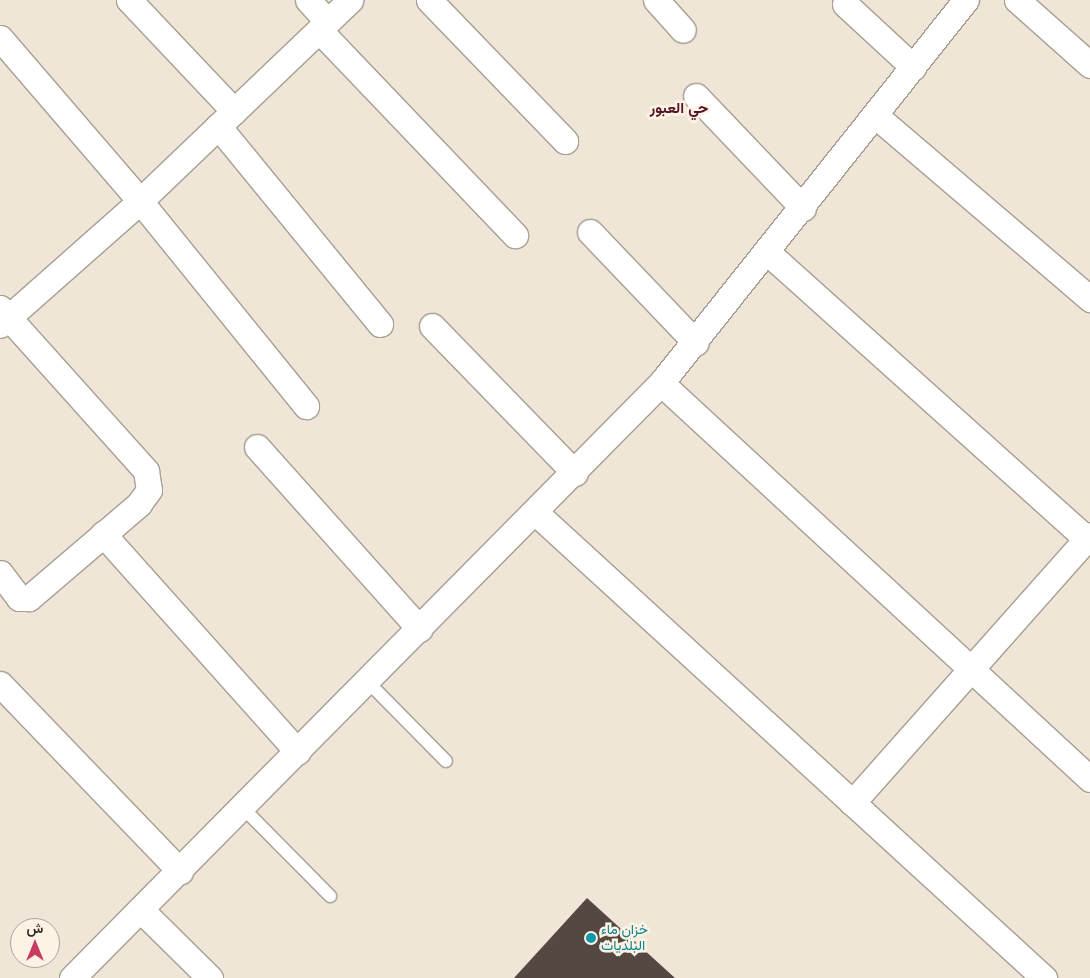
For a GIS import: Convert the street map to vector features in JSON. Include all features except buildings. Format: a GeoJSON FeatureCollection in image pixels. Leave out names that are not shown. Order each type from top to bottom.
{"type":"FeatureCollection","features":[{"type":"Feature","properties":{"kind":"street"},"geometry":{"type":"LineString","coordinates":[[129,0],[226,119],[380,324]]}},
{"type":"Feature","properties":{"kind":"street"},"geometry":{"type":"LineString","coordinates":[[308,0],[323,26],[515,235]]}},
{"type":"Feature","properties":{"kind":"street"},"geometry":{"type":"LineString","coordinates":[[0,574],[19,598],[29,598],[140,504],[149,490],[146,471],[3,317],[140,201],[350,0]]}},
{"type":"Feature","properties":{"kind":"street"},"geometry":{"type":"LineString","coordinates":[[429,0],[565,141]]}},
{"type":"Feature","properties":{"kind":"street"},"geometry":{"type":"LineString","coordinates":[[656,0],[683,30]]}},
{"type":"Feature","properties":{"kind":"street"},"geometry":{"type":"LineString","coordinates":[[72,978],[536,513],[661,383],[696,343],[966,0]]}},
{"type":"Feature","properties":{"kind":"street"},"geometry":{"type":"LineString","coordinates":[[1017,0],[1090,65]]}},
{"type":"Feature","properties":{"kind":"street"},"geometry":{"type":"LineString","coordinates":[[845,4],[913,67]]}},
{"type":"Feature","properties":{"kind":"street"},"geometry":{"type":"LineString","coordinates":[[0,38],[140,201],[306,406]]}},
{"type":"Feature","properties":{"kind":"street"},"geometry":{"type":"LineString","coordinates":[[696,96],[803,208]]}},
{"type":"Feature","properties":{"kind":"street"},"geometry":{"type":"LineString","coordinates":[[876,116],[1090,299]]}},
{"type":"Feature","properties":{"kind":"street"},"geometry":{"type":"LineString","coordinates":[[590,232],[696,343]]}},
{"type":"Feature","properties":{"kind":"street"},"geometry":{"type":"LineString","coordinates":[[768,252],[1089,539],[852,804]]}},
{"type":"Feature","properties":{"kind":"street"},"geometry":{"type":"LineString","coordinates":[[432,326],[575,473]]}},
{"type":"Feature","properties":{"kind":"street"},"geometry":{"type":"LineString","coordinates":[[661,383],[1090,779]]}},
{"type":"Feature","properties":{"kind":"street"},"geometry":{"type":"LineString","coordinates":[[257,447],[420,629]]}},
{"type":"Feature","properties":{"kind":"street"},"geometry":{"type":"LineString","coordinates":[[536,513],[1044,978]]}},
{"type":"Feature","properties":{"kind":"street"},"geometry":{"type":"LineString","coordinates":[[103,534],[298,752]]}},
{"type":"Feature","properties":{"kind":"street"},"geometry":{"type":"LineString","coordinates":[[0,684],[180,871]]}},
{"type":"Feature","properties":{"kind":"street"},"geometry":{"type":"LineString","coordinates":[[141,910],[210,978]]}},
{"type":"Feature","properties":{"kind":"lane"},"geometry":{"type":"LineString","coordinates":[[368,682],[446,761]]}},
{"type":"Feature","properties":{"kind":"lane"},"geometry":{"type":"LineString","coordinates":[[243,808],[330,896]]}},
{"type":"Feature","properties":{"kind":"place","name":"خزان ماء البلديات"},"geometry":{"type":"Point","coordinates":[591,938]}},
{"type":"Feature","properties":{"kind":"district","name":"حي العبور"},"geometry":{"type":"Point","coordinates":[679,109]}}]}
